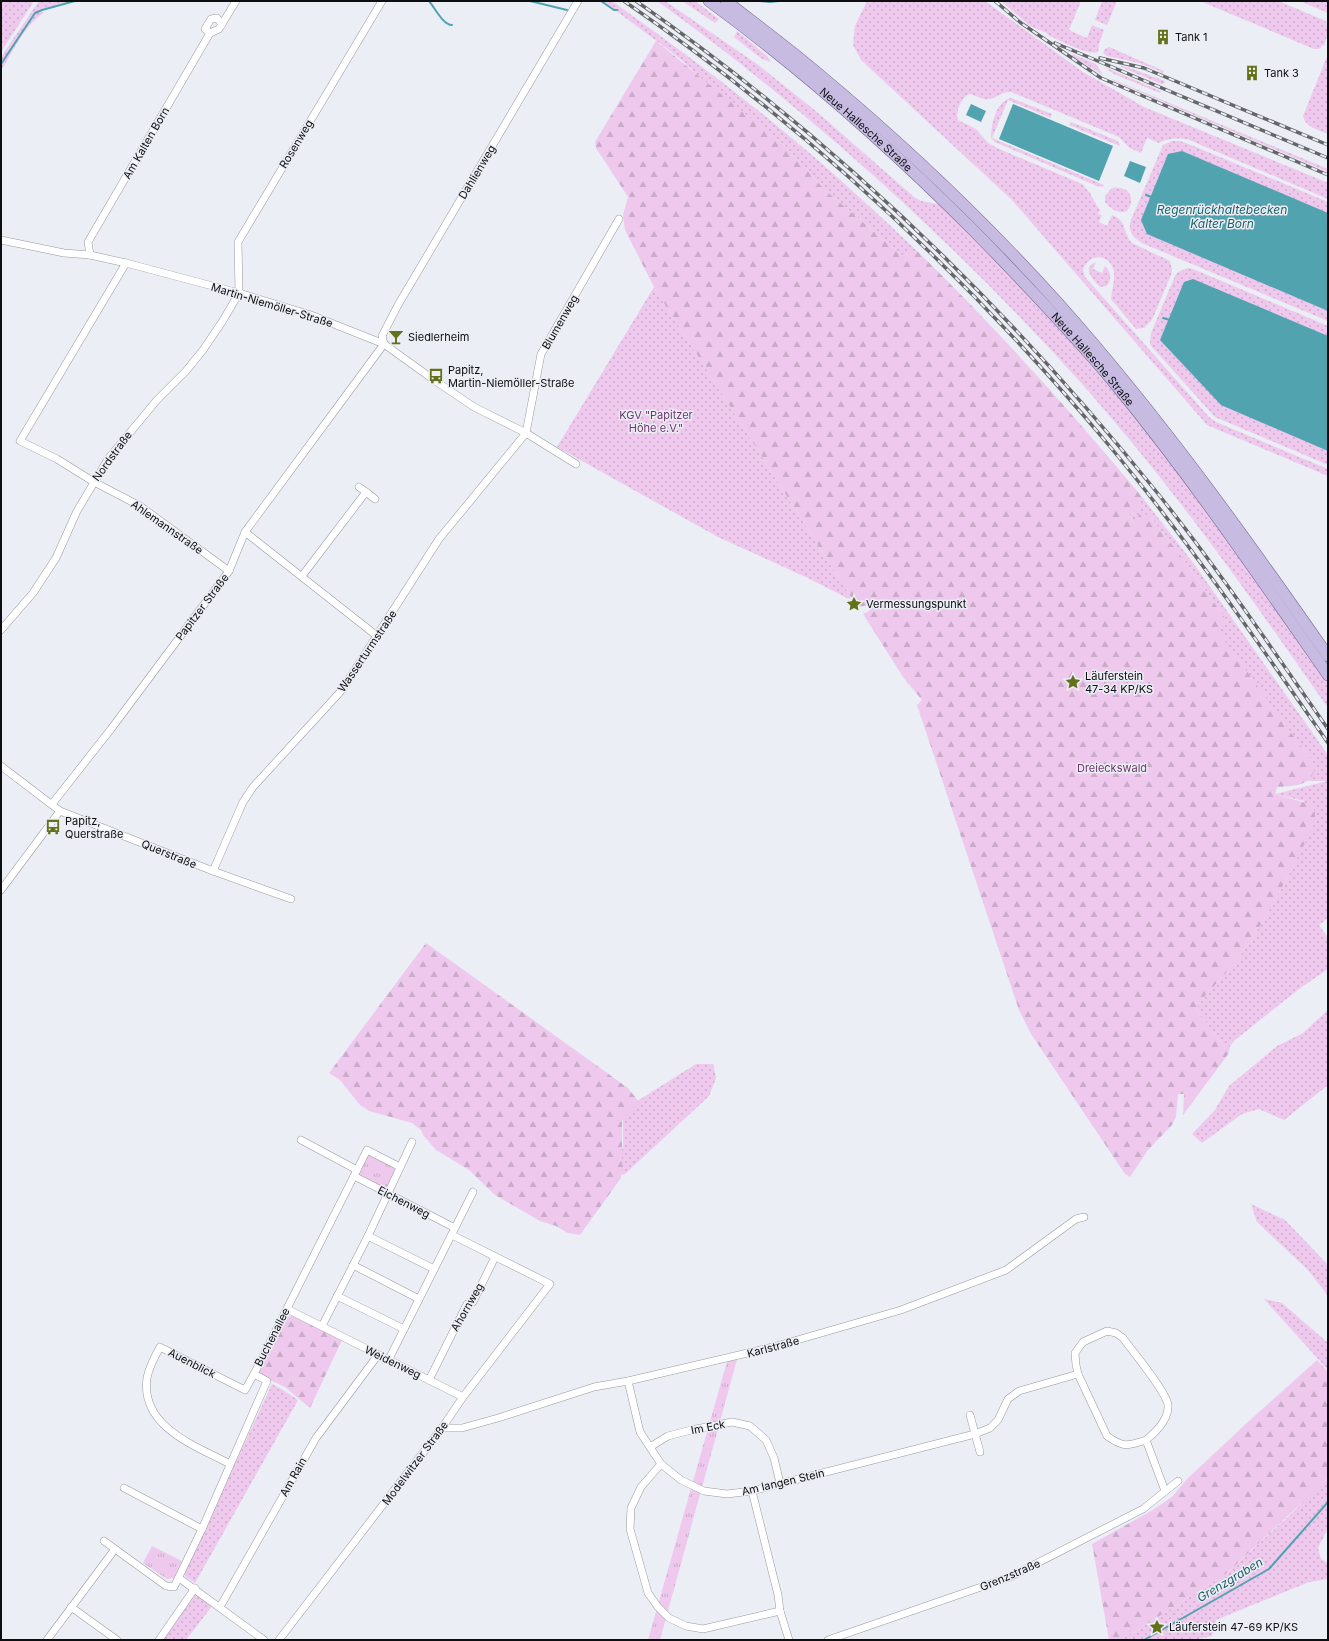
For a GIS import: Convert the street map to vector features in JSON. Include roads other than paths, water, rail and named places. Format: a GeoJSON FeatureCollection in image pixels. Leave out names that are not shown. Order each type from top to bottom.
{"type":"FeatureCollection","features":[{"type":"Feature","properties":{"kind":"main road"},"geometry":{"type":"LineString","coordinates":[[709,1],[816,79]]}},
{"type":"Feature","properties":{"kind":"main road"},"geometry":{"type":"LineString","coordinates":[[726,1],[816,79]]}},
{"type":"Feature","properties":{"kind":"main road","name":"Neue Hallesche Straße"},"geometry":{"type":"LineString","coordinates":[[816,79],[900,145],[948,190],[1062,308],[1172,439],[1231,517],[1328,656]]}},
{"type":"Feature","properties":{"kind":"main road","name":"Neue Hallesche Straße"},"geometry":{"type":"LineString","coordinates":[[816,79],[944,201],[1044,303],[1090,356],[1164,446],[1225,528],[1328,675]]}},
{"type":"Feature","properties":{"kind":"street","name":"Am Kalten Born"},"geometry":{"type":"LineString","coordinates":[[90,255],[88,242],[210,33],[219,29],[236,1]]}},
{"type":"Feature","properties":{"kind":"street","name":"Rosenweg"},"geometry":{"type":"LineString","coordinates":[[239,293],[238,242],[382,1]]}},
{"type":"Feature","properties":{"kind":"street","name":"Dahlienweg"},"geometry":{"type":"LineString","coordinates":[[384,344],[382,336],[398,305],[578,1]]}},
{"type":"Feature","properties":{"kind":"street","name":"Am Kalten Born"},"geometry":{"type":"LineString","coordinates":[[210,33],[205,29],[211,19],[217,18],[222,24]]}},
{"type":"Feature","properties":{"kind":"street","name":"Blumenweg"},"geometry":{"type":"LineString","coordinates":[[526,433],[541,354],[619,219]]}},
{"type":"Feature","properties":{"kind":"street","name":"Martin-Niemöller-Straße"},"geometry":{"type":"LineString","coordinates":[[1,240],[64,253],[90,255],[126,263],[239,293],[311,315],[384,344],[474,407],[526,433],[576,464]]}},
{"type":"Feature","properties":{"kind":"street","name":"Ahlemannstraße"},"geometry":{"type":"LineString","coordinates":[[126,263],[20,441],[57,459],[94,482],[140,506],[229,571]]}},
{"type":"Feature","properties":{"kind":"street","name":"Nordstraße"},"geometry":{"type":"LineString","coordinates":[[1,630],[33,593],[56,558],[77,511],[94,482],[124,438],[157,400],[186,371],[203,350],[239,293]]}},
{"type":"Feature","properties":{"kind":"street","name":"Papitzer Straße"},"geometry":{"type":"LineString","coordinates":[[52,804],[111,729],[229,571],[245,532],[384,344]]}},
{"type":"Feature","properties":{"kind":"street","name":"Wasserturmstraße"},"geometry":{"type":"LineString","coordinates":[[213,871],[243,802],[253,787],[342,690],[439,539],[526,433]]}},
{"type":"Feature","properties":{"kind":"street"},"geometry":{"type":"LineString","coordinates":[[358,487],[375,499]]}},
{"type":"Feature","properties":{"kind":"street"},"geometry":{"type":"LineString","coordinates":[[302,576],[366,492]]}},
{"type":"Feature","properties":{"kind":"street"},"geometry":{"type":"LineString","coordinates":[[245,532],[377,636]]}},
{"type":"Feature","properties":{"kind":"street","name":"Querstraße"},"geometry":{"type":"LineString","coordinates":[[1,766],[60,811],[213,871],[291,899]]}},
{"type":"Feature","properties":{"kind":"street"},"geometry":{"type":"LineString","coordinates":[[1,890],[60,811]]}},
{"type":"Feature","properties":{"kind":"street","name":"Eichenweg"},"geometry":{"type":"LineString","coordinates":[[301,1140],[388,1194],[455,1228]]}},
{"type":"Feature","properties":{"kind":"street"},"geometry":{"type":"LineString","coordinates":[[322,1326],[368,1236],[412,1142]]}},
{"type":"Feature","properties":{"kind":"street","name":"Buchenallee"},"geometry":{"type":"LineString","coordinates":[[179,1578],[267,1381],[254,1374],[367,1150],[400,1167]]}},
{"type":"Feature","properties":{"kind":"street"},"geometry":{"type":"LineString","coordinates":[[389,1360],[473,1192]]}},
{"type":"Feature","properties":{"kind":"street","name":"Karlstraße"},"geometry":{"type":"LineString","coordinates":[[442,1428],[462,1428],[594,1387],[628,1381],[773,1348],[901,1310],[1006,1270],[1076,1219],[1084,1217]]}},
{"type":"Feature","properties":{"kind":"street"},"geometry":{"type":"LineString","coordinates":[[452,1235],[495,1257]]}},
{"type":"Feature","properties":{"kind":"street"},"geometry":{"type":"LineString","coordinates":[[368,1236],[434,1269]]}},
{"type":"Feature","properties":{"kind":"street","name":"Modelwitzer Straße"},"geometry":{"type":"LineString","coordinates":[[280,1640],[550,1284],[495,1257]]}},
{"type":"Feature","properties":{"kind":"street","name":"Ahornweg"},"geometry":{"type":"LineString","coordinates":[[429,1380],[467,1304],[472,1302],[495,1257]]}},
{"type":"Feature","properties":{"kind":"street"},"geometry":{"type":"LineString","coordinates":[[353,1265],[419,1299]]}},
{"type":"Feature","properties":{"kind":"street"},"geometry":{"type":"LineString","coordinates":[[337,1296],[404,1329]]}},
{"type":"Feature","properties":{"kind":"street","name":"Weidenweg"},"geometry":{"type":"LineString","coordinates":[[287,1309],[464,1397]]}},
{"type":"Feature","properties":{"kind":"street"},"geometry":{"type":"LineString","coordinates":[[1107,1331],[1116,1332],[1123,1338],[1163,1393],[1168,1405],[1164,1422],[1155,1433],[1146,1440],[1126,1446],[1115,1442],[1107,1436],[1078,1374],[1075,1354],[1083,1342],[1107,1331]]}},
{"type":"Feature","properties":{"kind":"street","name":"Auenblick"},"geometry":{"type":"LineString","coordinates":[[230,1464],[173,1434],[156,1416],[148,1400],[147,1378],[152,1362],[160,1347],[245,1390],[254,1374]]}},
{"type":"Feature","properties":{"kind":"street","name":"Am Rain"},"geometry":{"type":"LineString","coordinates":[[220,1607],[316,1438],[378,1355]]}},
{"type":"Feature","properties":{"kind":"street","name":"Am langen Stein"},"geometry":{"type":"LineString","coordinates":[[628,1381],[640,1432],[661,1464],[681,1480],[704,1491],[727,1494],[752,1491],[975,1434],[990,1428],[998,1420],[1008,1399],[1018,1391],[1078,1374]]}},
{"type":"Feature","properties":{"kind":"street"},"geometry":{"type":"LineString","coordinates":[[970,1415],[980,1452]]}},
{"type":"Feature","properties":{"kind":"street","name":"Im Eck"},"geometry":{"type":"LineString","coordinates":[[650,1447],[668,1436],[691,1430],[732,1422],[750,1426],[766,1440],[774,1458],[780,1483]]}},
{"type":"Feature","properties":{"kind":"street"},"geometry":{"type":"LineString","coordinates":[[1146,1440],[1165,1491]]}},
{"type":"Feature","properties":{"kind":"street"},"geometry":{"type":"LineString","coordinates":[[661,1464],[641,1487],[631,1508],[630,1529],[648,1593],[658,1608],[669,1618],[686,1626],[703,1629],[780,1611]]}},
{"type":"Feature","properties":{"kind":"street","name":"Grenzstraße"},"geometry":{"type":"LineString","coordinates":[[828,1640],[1010,1577],[1143,1509],[1178,1481]]}},
{"type":"Feature","properties":{"kind":"street"},"geometry":{"type":"LineString","coordinates":[[124,1488],[202,1529]]}},
{"type":"Feature","properties":{"kind":"street"},"geometry":{"type":"LineString","coordinates":[[752,1491],[780,1611],[789,1640]]}},
{"type":"Feature","properties":{"kind":"street"},"geometry":{"type":"LineString","coordinates":[[104,1541],[166,1586],[174,1587],[179,1578],[195,1588],[264,1640]]}},
{"type":"Feature","properties":{"kind":"street"},"geometry":{"type":"LineString","coordinates":[[47,1640],[115,1549]]}},
{"type":"Feature","properties":{"kind":"street"},"geometry":{"type":"LineString","coordinates":[[159,1640],[195,1588]]}},
{"type":"Feature","properties":{"kind":"street"},"geometry":{"type":"LineString","coordinates":[[72,1607],[117,1640]]}},
{"type":"Feature","properties":{"kind":"water"},"geometry":{"type":"Polygon","coordinates":[[[971,104],[986,111],[981,122],[966,115],[971,104]]]}},
{"type":"Feature","properties":{"kind":"water"},"geometry":{"type":"Polygon","coordinates":[[[1013,104],[1113,146],[1099,181],[999,139],[1013,104]]]}},
{"type":"Feature","properties":{"kind":"water","name":"Regenrückhaltebecken Kalter Born"},"geometry":{"type":"Polygon","coordinates":[[[1182,151],[1328,213],[1328,311],[1147,234],[1141,220],[1168,154],[1182,151]]]}},
{"type":"Feature","properties":{"kind":"water"},"geometry":{"type":"Polygon","coordinates":[[[1130,161],[1146,167],[1140,183],[1124,176],[1130,161]]]}},
{"type":"Feature","properties":{"kind":"water"},"geometry":{"type":"Polygon","coordinates":[[[1193,279],[1328,336],[1328,451],[1221,405],[1160,340],[1184,282],[1193,279]]]}},
{"type":"Feature","properties":{"kind":"waterway"},"geometry":{"type":"LineString","coordinates":[[1,64],[35,13],[75,1]]}},
{"type":"Feature","properties":{"kind":"waterway"},"geometry":{"type":"LineString","coordinates":[[429,1],[442,19],[452,25]]}},
{"type":"Feature","properties":{"kind":"waterway"},"geometry":{"type":"LineString","coordinates":[[530,1],[567,10]]}},
{"type":"Feature","properties":{"kind":"waterway"},"geometry":{"type":"LineString","coordinates":[[601,1],[614,10],[617,10]]}},
{"type":"Feature","properties":{"kind":"waterway"},"geometry":{"type":"LineString","coordinates":[[760,1],[779,1]]}},
{"type":"Feature","properties":{"kind":"waterway"},"geometry":{"type":"LineString","coordinates":[[1146,195],[1152,197]]}},
{"type":"Feature","properties":{"kind":"waterway"},"geometry":{"type":"LineString","coordinates":[[1163,318],[1170,320]]}},
{"type":"Feature","properties":{"kind":"waterway","name":"Grenzgraben"},"geometry":{"type":"LineString","coordinates":[[1144,1640],[1269,1569],[1328,1502]]}},
{"type":"Feature","properties":{"kind":"railway"},"geometry":{"type":"LineString","coordinates":[[624,1],[691,49],[756,99],[819,151],[940,262],[998,321],[1053,381],[1137,479],[1221,591],[1328,743]]}},
{"type":"Feature","properties":{"kind":"railway"},"geometry":{"type":"LineString","coordinates":[[636,1],[708,53],[779,109],[847,167],[913,227],[977,290],[1039,355],[1098,421],[1178,519],[1222,578],[1328,729]]}},
{"type":"Feature","properties":{"kind":"railway"},"geometry":{"type":"LineString","coordinates":[[995,1],[1021,23],[1101,78],[1328,175]]}},
{"type":"Feature","properties":{"kind":"railway"},"geometry":{"type":"LineString","coordinates":[[1055,43],[1328,158]]}},
{"type":"Feature","properties":{"kind":"railway"},"geometry":{"type":"LineString","coordinates":[[1100,58],[1144,68],[1328,145]]}},
{"type":"Feature","properties":{"kind":"place","name":"Tank 1"},"geometry":{"type":"Point","coordinates":[1163,37]}},
{"type":"Feature","properties":{"kind":"place","name":"Tank 3"},"geometry":{"type":"Point","coordinates":[1252,73]}},
{"type":"Feature","properties":{"kind":"place","name":"Siedlerheim"},"geometry":{"type":"Point","coordinates":[396,337]}},
{"type":"Feature","properties":{"kind":"place","name":"Papitz, Martin-Niemöller-Straße"},"geometry":{"type":"Point","coordinates":[436,376]}},
{"type":"Feature","properties":{"kind":"place","name":"Vermessungspunkt"},"geometry":{"type":"Point","coordinates":[854,604]}},
{"type":"Feature","properties":{"kind":"place","name":"Läuferstein 47-34 KP/KS"},"geometry":{"type":"Point","coordinates":[1073,682]}},
{"type":"Feature","properties":{"kind":"place","name":"Papitz, Querstraße"},"geometry":{"type":"Point","coordinates":[53,827]}},
{"type":"Feature","properties":{"kind":"place","name":"Läuferstein 47-69 KP/KS"},"geometry":{"type":"Point","coordinates":[1157,1627]}},
{"type":"Feature","properties":{"kind":"park label","name":"KGV \"Papitzer Höhe e.V.\""},"geometry":{"type":"Point","coordinates":[656,421]}},
{"type":"Feature","properties":{"kind":"park label","name":"Dreieckswald"},"geometry":{"type":"Point","coordinates":[1112,768]}}]}
